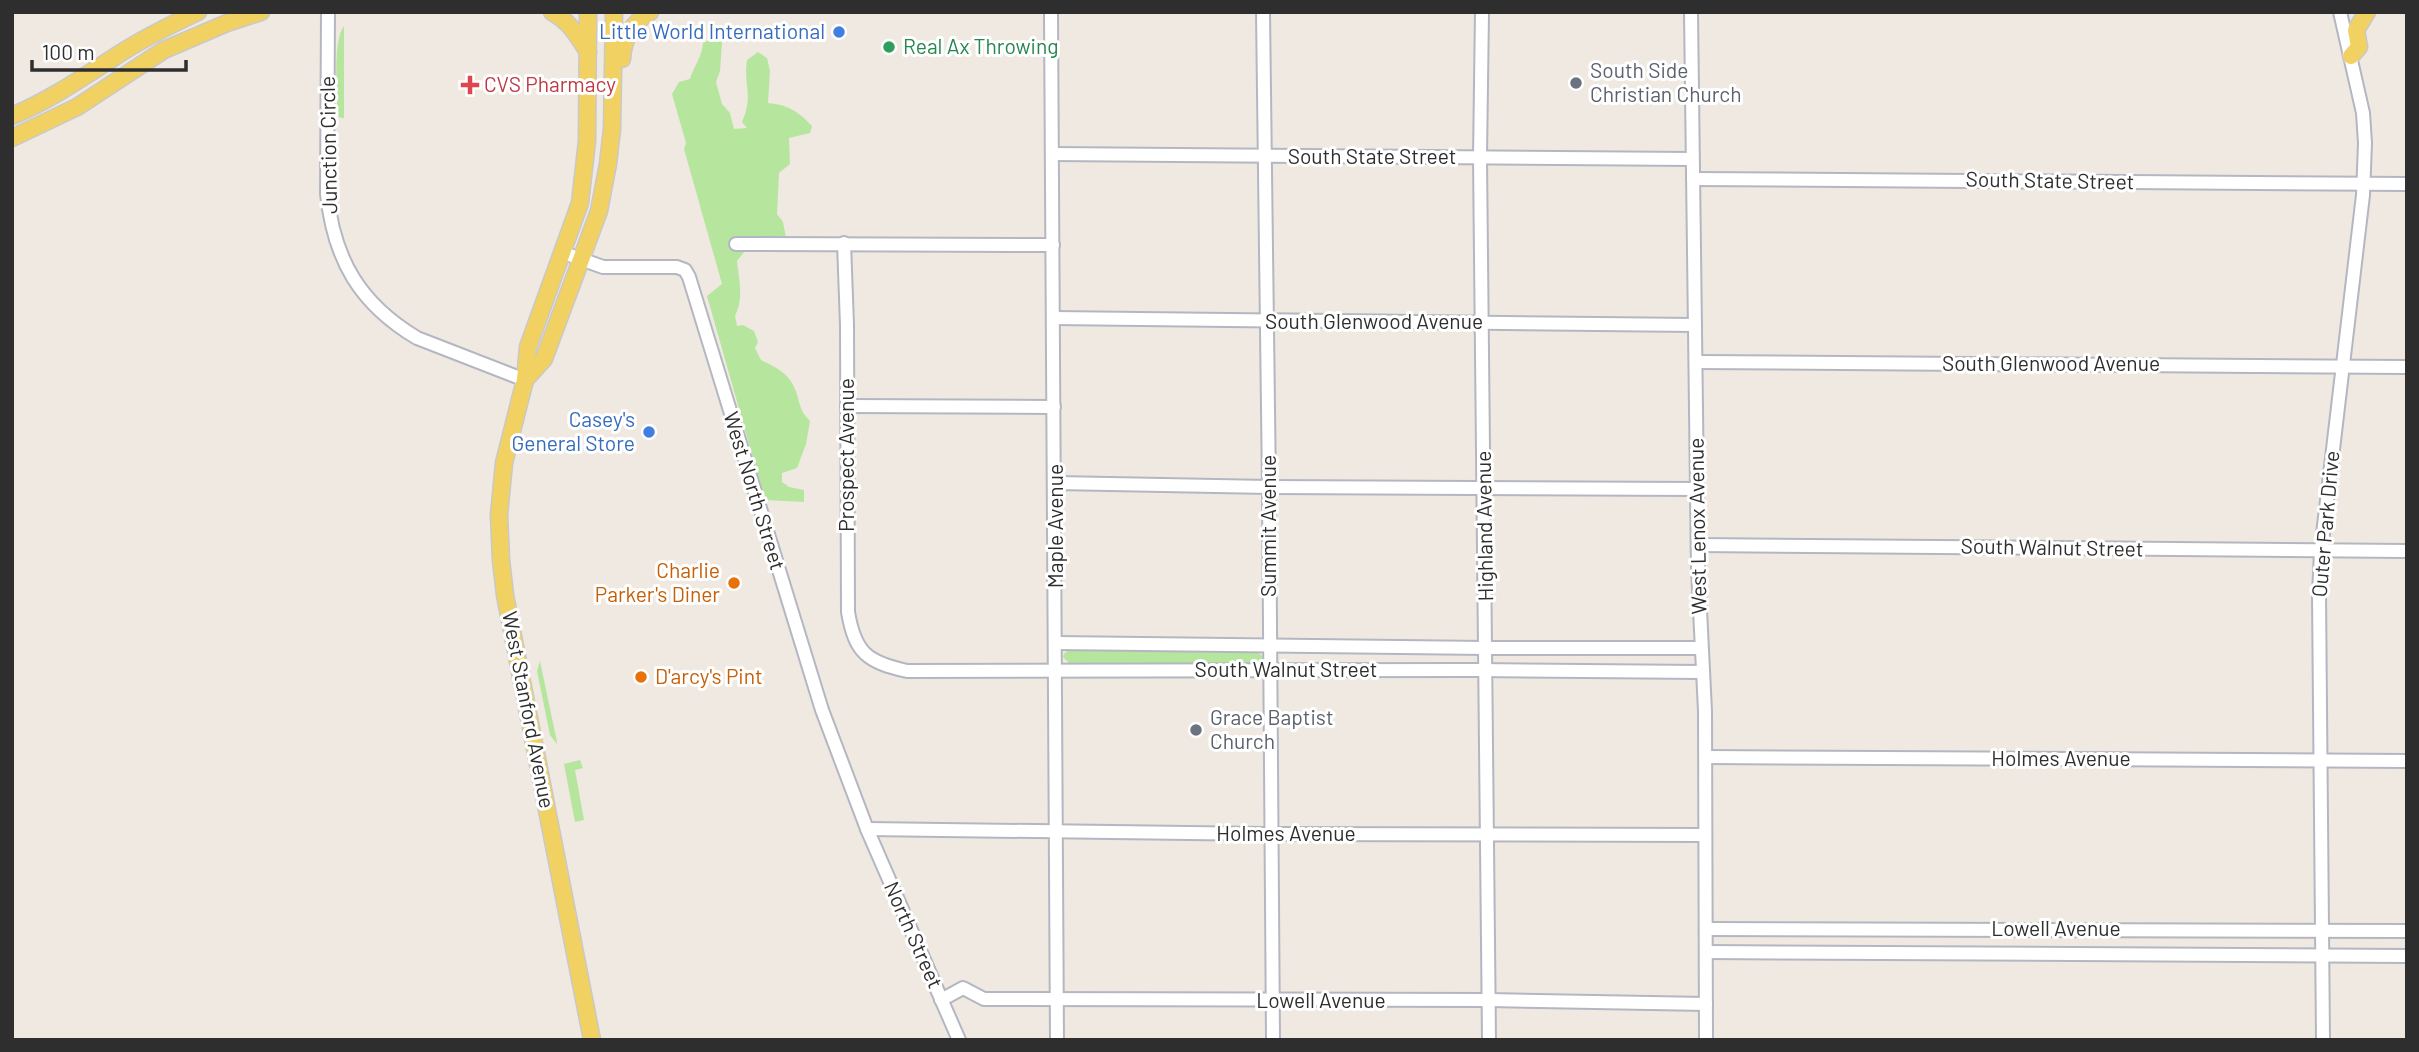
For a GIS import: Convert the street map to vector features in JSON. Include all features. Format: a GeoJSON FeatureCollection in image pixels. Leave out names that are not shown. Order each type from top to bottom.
{"type":"FeatureCollection","features":[{"type":"Feature","properties":{"kind":"main road"},"geometry":{"type":"LineString","coordinates":[[12,116],[51,98],[117,55],[198,12]]}},
{"type":"Feature","properties":{"kind":"main road"},"geometry":{"type":"LineString","coordinates":[[12,138],[77,107],[164,50],[261,12]]}},
{"type":"Feature","properties":{"kind":"main road"},"geometry":{"type":"LineString","coordinates":[[551,12],[572,27],[589,52]]}},
{"type":"Feature","properties":{"kind":"main road","name":"West Stanford Avenue"},"geometry":{"type":"LineString","coordinates":[[589,12],[585,174],[580,203],[564,253],[528,347],[525,380],[506,453],[500,494],[500,539],[503,577],[592,1040]]}},
{"type":"Feature","properties":{"kind":"main road","name":"West Stanford Avenue"},"geometry":{"type":"LineString","coordinates":[[525,380],[544,359],[598,211],[613,122],[614,12]]}},
{"type":"Feature","properties":{"kind":"main road"},"geometry":{"type":"LineString","coordinates":[[613,122],[622,108],[622,50],[625,41],[632,27],[650,12]]}},
{"type":"Feature","properties":{"kind":"main road"},"geometry":{"type":"LineString","coordinates":[[2351,56],[2359,47],[2356,30],[2367,12]]}},
{"type":"Feature","properties":{"kind":"street","name":"Junction Circle"},"geometry":{"type":"LineString","coordinates":[[328,12],[327,194],[330,221],[338,250],[349,272],[373,305],[417,338],[525,380]]}},
{"type":"Feature","properties":{"kind":"street","name":"Maple Avenue"},"geometry":{"type":"LineString","coordinates":[[1051,12],[1056,483],[1057,1040]]}},
{"type":"Feature","properties":{"kind":"street","name":"Summit Avenue"},"geometry":{"type":"LineString","coordinates":[[1262,12],[1273,1040]]}},
{"type":"Feature","properties":{"kind":"street","name":"Highland Avenue"},"geometry":{"type":"LineString","coordinates":[[1482,12],[1480,158],[1489,1040]]}},
{"type":"Feature","properties":{"kind":"street","name":"West Lenox Avenue"},"geometry":{"type":"LineString","coordinates":[[1691,12],[1698,545],[1701,648],[1711,757],[1706,835],[1706,1040]]}},
{"type":"Feature","properties":{"kind":"street","name":"Outer Park Drive"},"geometry":{"type":"LineString","coordinates":[[2323,1040],[2321,551],[2364,184],[2365,143],[2363,113],[2340,12]]}},
{"type":"Feature","properties":{"kind":"street","name":"South State Street"},"geometry":{"type":"LineString","coordinates":[[1052,154],[1692,159]]}},
{"type":"Feature","properties":{"kind":"street","name":"South State Street"},"geometry":{"type":"LineString","coordinates":[[1693,179],[2407,184]]}},
{"type":"Feature","properties":{"kind":"street","name":"Prospect Avenue"},"geometry":{"type":"LineString","coordinates":[[844,243],[848,612],[856,644],[871,659]]}},
{"type":"Feature","properties":{"kind":"street"},"geometry":{"type":"LineString","coordinates":[[736,244],[1052,245]]}},
{"type":"Feature","properties":{"kind":"street","name":"West North Street"},"geometry":{"type":"LineString","coordinates":[[564,253],[615,268],[677,267],[685,270],[689,277],[793,621],[831,736],[867,829]]}},
{"type":"Feature","properties":{"kind":"street","name":"South Glenwood Avenue"},"geometry":{"type":"LineString","coordinates":[[1053,318],[1695,325]]}},
{"type":"Feature","properties":{"kind":"street","name":"South Glenwood Avenue"},"geometry":{"type":"LineString","coordinates":[[1696,362],[2407,367]]}},
{"type":"Feature","properties":{"kind":"street"},"geometry":{"type":"LineString","coordinates":[[847,406],[1055,407]]}},
{"type":"Feature","properties":{"kind":"street"},"geometry":{"type":"LineString","coordinates":[[1056,483],[1697,489]]}},
{"type":"Feature","properties":{"kind":"street","name":"South Walnut Street"},"geometry":{"type":"LineString","coordinates":[[1698,545],[2407,551]]}},
{"type":"Feature","properties":{"kind":"street","name":"South Walnut Street"},"geometry":{"type":"LineString","coordinates":[[1056,643],[1701,648]]}},
{"type":"Feature","properties":{"kind":"street","name":"South Walnut Street"},"geometry":{"type":"LineString","coordinates":[[871,659],[907,671],[1703,672]]}},
{"type":"Feature","properties":{"kind":"street","name":"Holmes Avenue"},"geometry":{"type":"LineString","coordinates":[[1711,757],[2407,761]]}},
{"type":"Feature","properties":{"kind":"street","name":"Holmes Avenue"},"geometry":{"type":"LineString","coordinates":[[867,829],[1272,834],[1706,835]]}},
{"type":"Feature","properties":{"kind":"street","name":"North Street"},"geometry":{"type":"LineString","coordinates":[[867,829],[959,1040]]}},
{"type":"Feature","properties":{"kind":"street","name":"Lowell Avenue"},"geometry":{"type":"LineString","coordinates":[[1706,929],[2407,931]]}},
{"type":"Feature","properties":{"kind":"street"},"geometry":{"type":"LineString","coordinates":[[2020,929],[2020,953]]}},
{"type":"Feature","properties":{"kind":"street","name":"Lowell Avenue"},"geometry":{"type":"LineString","coordinates":[[1706,952],[2407,956]]}},
{"type":"Feature","properties":{"kind":"street","name":"Lowell Avenue"},"geometry":{"type":"LineString","coordinates":[[941,1000],[963,988],[984,999],[1489,1000],[1706,1004]]}},
{"type":"Feature","properties":{"kind":"green space"},"geometry":{"type":"Polygon","coordinates":[[[344,26],[344,118],[341,118],[337,115],[337,55],[344,26]]]}},
{"type":"Feature","properties":{"kind":"green space"},"geometry":{"type":"Polygon","coordinates":[[[715,38],[722,42],[720,71],[716,82],[722,104],[730,113],[734,129],[747,128],[742,122],[748,97],[747,60],[758,52],[767,58],[770,71],[768,103],[792,110],[812,126],[810,133],[789,138],[790,164],[779,173],[777,214],[783,222],[786,238],[752,242],[737,261],[740,296],[735,316],[737,326],[743,325],[754,331],[758,342],[755,348],[761,360],[790,380],[803,412],[810,421],[806,444],[797,468],[782,473],[782,482],[789,487],[804,490],[804,502],[765,500],[707,296],[722,284],[684,149],[686,143],[672,94],[679,82],[690,79],[703,43],[715,38]]]}},
{"type":"Feature","properties":{"kind":"green space"},"geometry":{"type":"Polygon","coordinates":[[[1071,648],[1256,650],[1263,657],[1258,666],[1071,665],[1063,657],[1071,648]]]}},
{"type":"Feature","properties":{"kind":"green space"},"geometry":{"type":"Polygon","coordinates":[[[540,661],[557,744],[550,735],[537,671],[540,661]]]}},
{"type":"Feature","properties":{"kind":"green space"},"geometry":{"type":"Polygon","coordinates":[[[580,760],[583,768],[575,770],[584,820],[575,822],[564,764],[580,760]]]}},
{"type":"Feature","properties":{"kind":"place","name":"Little World International"},"geometry":{"type":"Point","coordinates":[839,32]}},
{"type":"Feature","properties":{"kind":"place","name":"Real Ax Throwing"},"geometry":{"type":"Point","coordinates":[889,47]}},
{"type":"Feature","properties":{"kind":"place","name":"South Side Christian Church"},"geometry":{"type":"Point","coordinates":[1576,83]}},
{"type":"Feature","properties":{"kind":"place","name":"CVS Pharmacy"},"geometry":{"type":"Point","coordinates":[470,85]}},
{"type":"Feature","properties":{"kind":"place","name":"Casey's General Store"},"geometry":{"type":"Point","coordinates":[649,432]}},
{"type":"Feature","properties":{"kind":"place","name":"Charlie Parker's Diner"},"geometry":{"type":"Point","coordinates":[734,583]}},
{"type":"Feature","properties":{"kind":"place","name":"D'arcy's Pint"},"geometry":{"type":"Point","coordinates":[641,677]}},
{"type":"Feature","properties":{"kind":"place","name":"Grace Baptist Church"},"geometry":{"type":"Point","coordinates":[1196,730]}}]}
